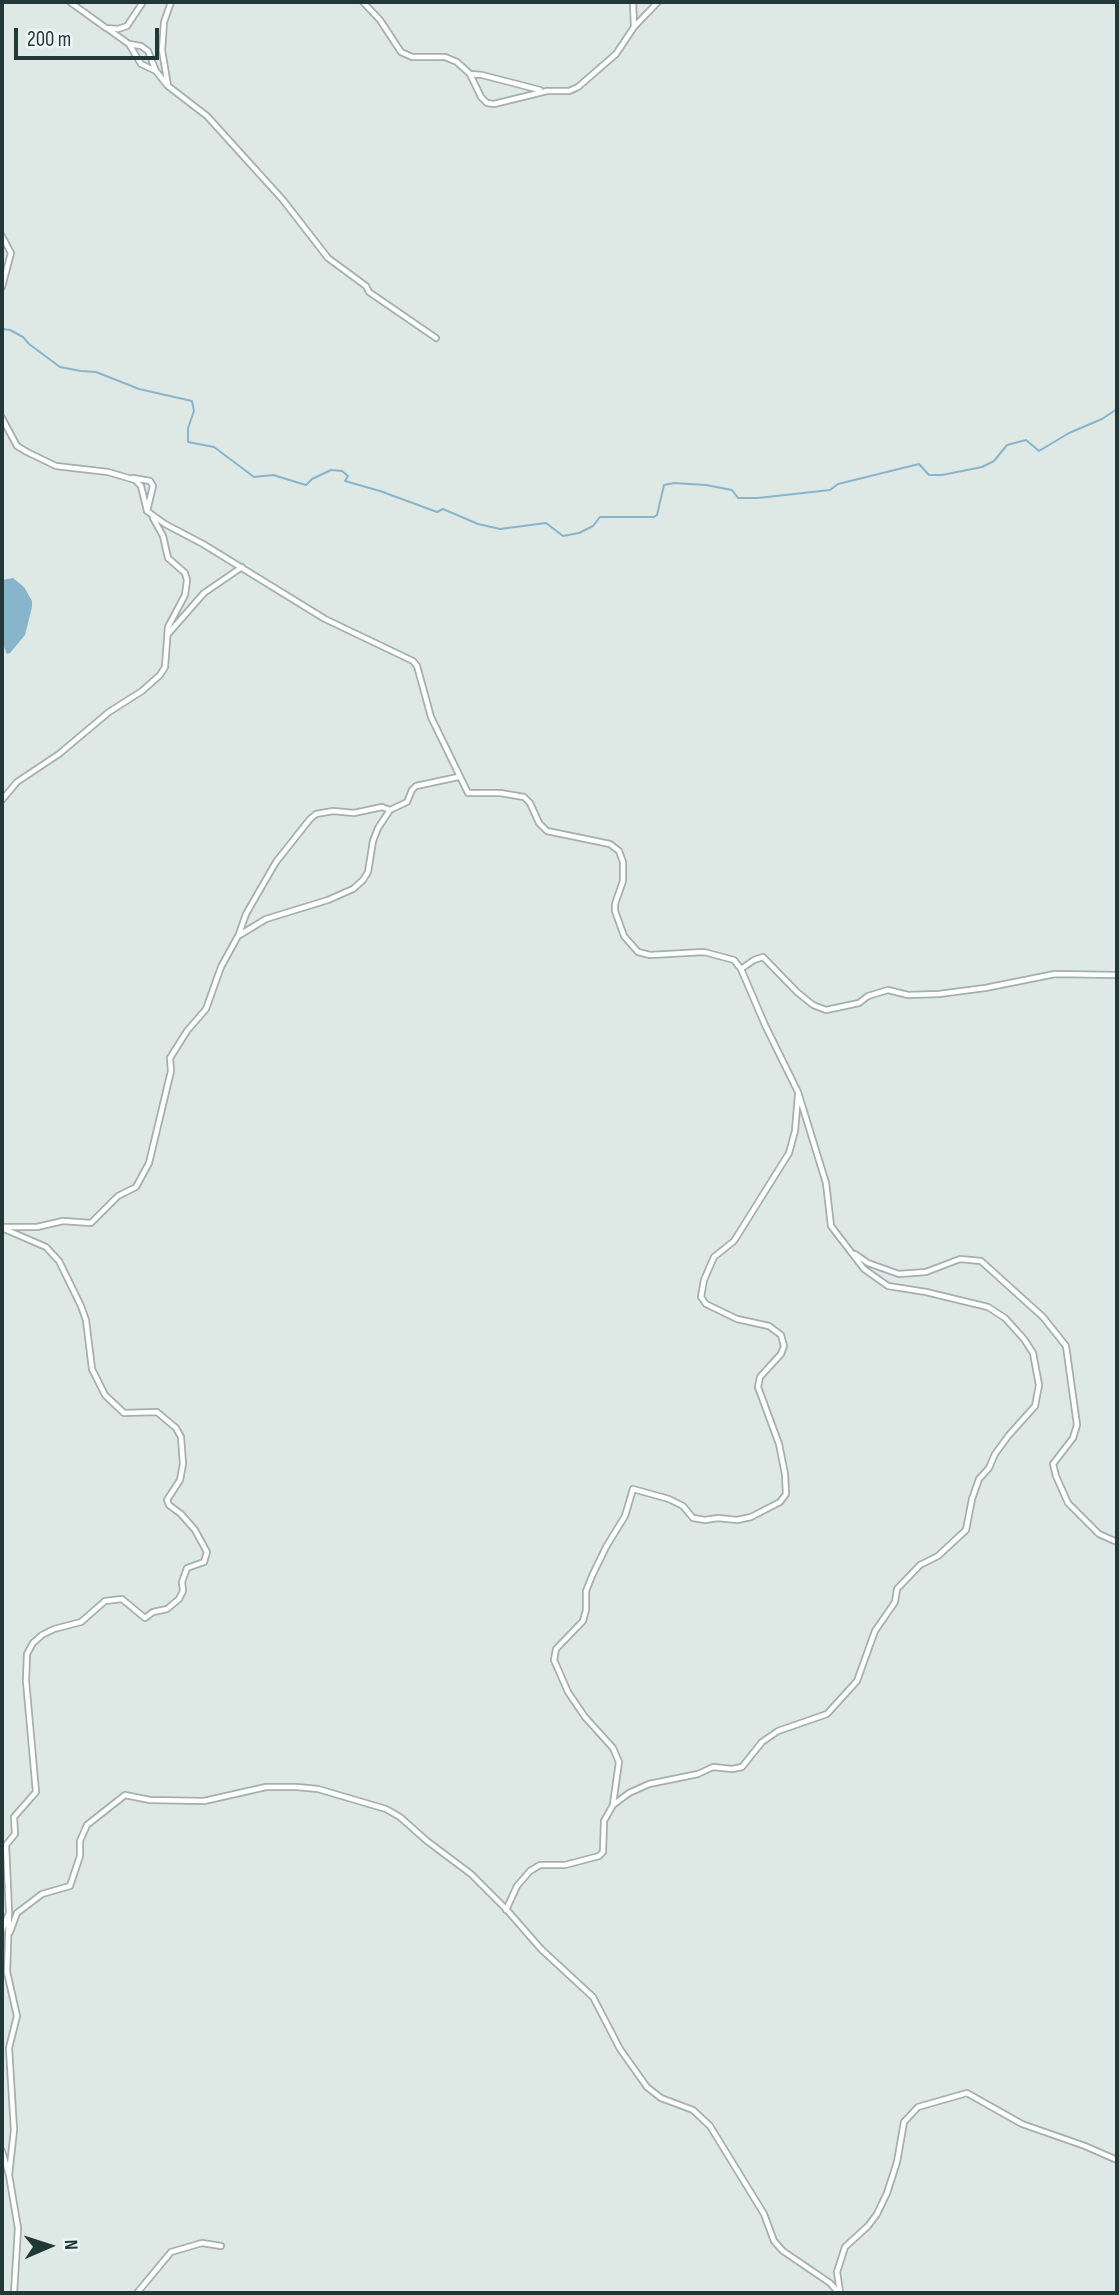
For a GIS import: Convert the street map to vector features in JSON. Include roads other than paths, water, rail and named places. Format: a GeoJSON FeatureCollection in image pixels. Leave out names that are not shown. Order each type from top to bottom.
{"type":"FeatureCollection","features":[{"type":"Feature","properties":{"kind":"street"},"geometry":{"type":"LineString","coordinates":[[70,2],[129,44],[141,64],[156,71]]}},
{"type":"Feature","properties":{"kind":"street"},"geometry":{"type":"LineString","coordinates":[[106,28],[126,27],[143,2]]}},
{"type":"Feature","properties":{"kind":"street"},"geometry":{"type":"LineString","coordinates":[[168,86],[162,50],[164,22],[172,2]]}},
{"type":"Feature","properties":{"kind":"street"},"geometry":{"type":"LineString","coordinates":[[363,2],[380,20],[401,52],[412,57],[449,58],[457,62],[470,74],[481,97],[489,104],[547,91]]}},
{"type":"Feature","properties":{"kind":"street"},"geometry":{"type":"LineString","coordinates":[[633,2],[634,27]]}},
{"type":"Feature","properties":{"kind":"street"},"geometry":{"type":"LineString","coordinates":[[470,74],[547,91],[569,91],[588,81],[616,54],[634,27],[658,2]]}},
{"type":"Feature","properties":{"kind":"street"},"geometry":{"type":"LineString","coordinates":[[129,44],[141,46],[148,51],[156,71],[168,86],[207,116],[283,200],[328,258],[366,286],[369,292],[436,338]]}},
{"type":"Feature","properties":{"kind":"street"},"geometry":{"type":"LineString","coordinates":[[2,236],[10,253],[2,288]]}},
{"type":"Feature","properties":{"kind":"street"},"geometry":{"type":"LineString","coordinates":[[2,418],[18,446],[50,464],[145,479],[153,486],[147,511]]}},
{"type":"Feature","properties":{"kind":"street"},"geometry":{"type":"LineString","coordinates":[[2,800],[18,782],[59,754],[100,719],[142,691],[160,675],[167,659],[169,622],[185,595],[187,580],[185,573],[168,558],[163,536],[157,522],[147,511],[140,484],[129,478]]}},
{"type":"Feature","properties":{"kind":"street"},"geometry":{"type":"LineString","coordinates":[[147,511],[325,620],[413,661],[440,738],[469,794],[499,793],[527,799],[536,818],[547,831],[617,848],[622,859],[623,881],[615,911],[624,936],[632,948],[650,955],[704,952],[734,960],[741,969],[765,1026],[799,1092],[826,1184],[831,1226],[864,1269],[888,1286],[988,1307],[1005,1318],[1033,1353],[1039,1385],[1035,1406],[1009,1435],[979,1479],[972,1499],[967,1530],[938,1556],[920,1565],[897,1589],[895,1602],[875,1631],[857,1681],[827,1714],[778,1731],[762,1742],[742,1767],[713,1767],[698,1774],[649,1784],[629,1793],[613,1805]]}},
{"type":"Feature","properties":{"kind":"street"},"geometry":{"type":"LineString","coordinates":[[168,635],[204,593],[242,567]]}},
{"type":"Feature","properties":{"kind":"street"},"geometry":{"type":"LineString","coordinates":[[238,936],[266,919],[328,900],[353,889],[368,872],[373,841],[390,810],[407,802],[416,786],[458,776]]}},
{"type":"Feature","properties":{"kind":"street"},"geometry":{"type":"LineString","coordinates":[[2,1228],[37,1227],[63,1222],[91,1223],[118,1196],[131,1191],[140,1182],[149,1163],[159,1124],[171,1070],[170,1058],[187,1031],[206,1009],[221,967],[238,936],[246,914],[276,862],[316,814],[333,811],[354,813],[382,807],[390,810]]}},
{"type":"Feature","properties":{"kind":"street"},"geometry":{"type":"LineString","coordinates":[[741,969],[763,957],[797,992],[813,1005],[826,1010],[859,1003],[868,996],[888,990],[908,995],[939,994],[1055,974],[1117,975]]}},
{"type":"Feature","properties":{"kind":"street"},"geometry":{"type":"LineString","coordinates":[[506,1910],[517,1886],[530,1871],[540,1865],[565,1865],[599,1856],[603,1852],[604,1821],[613,1805],[619,1762],[613,1748],[585,1717],[568,1692],[554,1660],[556,1649],[583,1621],[586,1591],[606,1547],[625,1516],[633,1489],[669,1499],[683,1506],[693,1518],[705,1520],[751,1517],[780,1502],[786,1494],[779,1444],[758,1387],[760,1377],[781,1354],[784,1346],[781,1335],[769,1326],[737,1319],[705,1304],[701,1297],[704,1280],[714,1257],[734,1241],[789,1153],[795,1131],[799,1092]]}},
{"type":"Feature","properties":{"kind":"street"},"geometry":{"type":"LineString","coordinates":[[2,1228],[46,1247],[59,1261],[86,1320],[92,1370],[105,1395],[124,1413],[157,1412],[176,1428],[181,1437],[183,1464],[180,1480],[167,1500],[195,1530],[207,1552],[204,1562],[187,1568],[182,1582],[183,1591],[179,1599],[167,1609],[153,1612],[145,1618],[122,1599],[105,1601],[81,1622],[42,1635],[33,1643],[27,1654],[26,1681],[36,1792],[14,1817],[15,1834],[6,1845],[9,1912],[7,1972],[17,2016],[9,2048],[14,2130],[9,2175]]}},
{"type":"Feature","properties":{"kind":"street"},"geometry":{"type":"LineString","coordinates":[[851,1252],[867,1264],[899,1273],[926,1272],[960,1259],[981,1261],[1043,1317],[1066,1346],[1077,1425],[1073,1438],[1053,1464],[1055,1476],[1068,1503],[1099,1534],[1117,1542]]}},
{"type":"Feature","properties":{"kind":"street"},"geometry":{"type":"LineString","coordinates":[[8,1939],[17,1913],[42,1894],[70,1886],[80,1856],[80,1841],[87,1825],[124,1795],[150,1800],[204,1801],[266,1787],[318,1789],[386,1809],[400,1816],[427,1841],[471,1874],[541,1950],[593,1997],[620,2049],[647,2087],[661,2098],[693,2110],[710,2126],[764,2214],[774,2241],[783,2251],[830,2283],[839,2293]]}},
{"type":"Feature","properties":{"kind":"street"},"geometry":{"type":"LineString","coordinates":[[2,1931],[9,1912]]}},
{"type":"Feature","properties":{"kind":"street"},"geometry":{"type":"LineString","coordinates":[[839,2293],[837,2272],[845,2247],[877,2214],[898,2162],[904,2122],[918,2107],[967,2093],[1022,2124],[1117,2160]]}},
{"type":"Feature","properties":{"kind":"street"},"geometry":{"type":"LineString","coordinates":[[2,2151],[18,2228],[14,2293]]}},
{"type":"Feature","properties":{"kind":"street"},"geometry":{"type":"LineString","coordinates":[[137,2293],[171,2252],[202,2243],[221,2246]]}},
{"type":"Feature","properties":{"kind":"water"},"geometry":{"type":"Polygon","coordinates":[[[13,578],[24,587],[32,601],[32,607],[25,635],[7,654],[2,642],[2,580],[13,578]]]}},
{"type":"Feature","properties":{"kind":"waterway"},"geometry":{"type":"LineString","coordinates":[[2,329],[23,337],[60,367],[96,372],[139,389],[192,401],[194,411],[188,428],[188,442],[214,447],[254,477],[273,475],[306,485],[331,470],[342,471],[348,476],[345,481],[437,512],[443,509],[478,524],[500,529],[546,523],[563,536],[579,533],[593,526],[600,517],[654,517],[657,515],[664,485],[706,485],[732,490],[738,498],[758,498],[830,490],[838,484],[919,464],[929,475],[942,475],[982,467],[994,461],[1007,445],[1026,440],[1039,451],[1117,409]]}}]}
